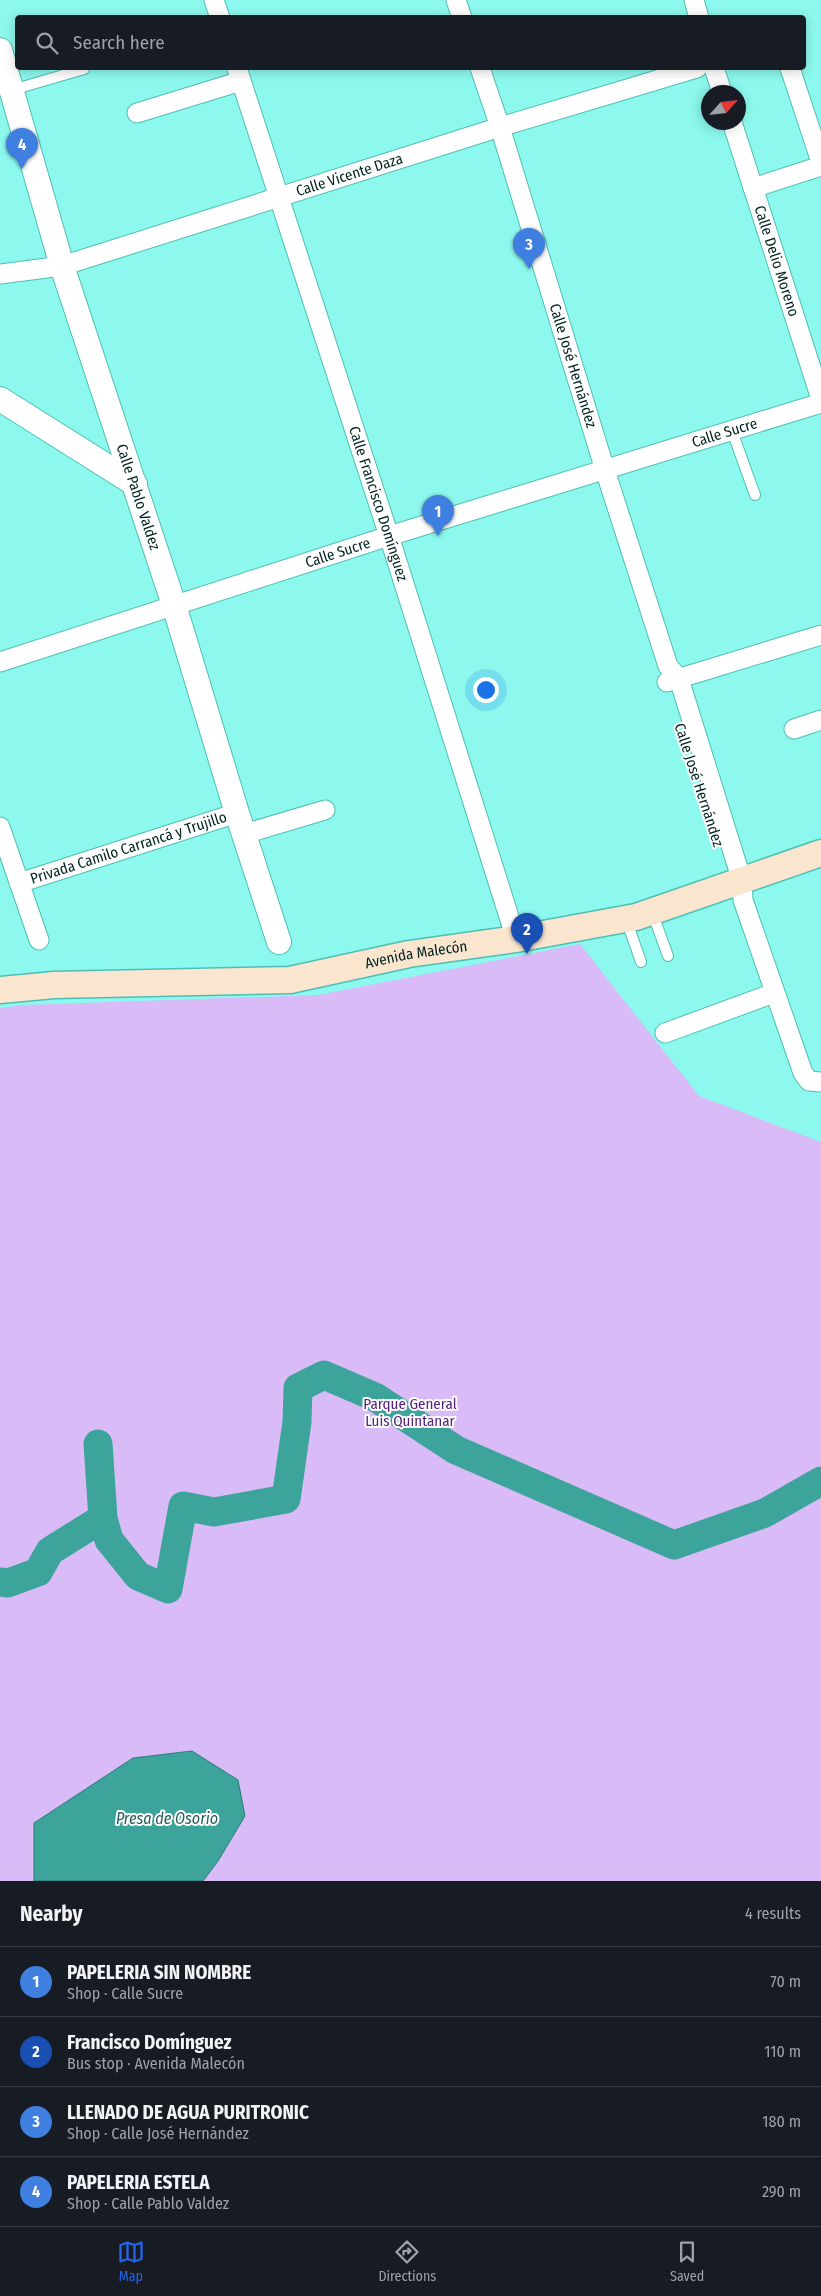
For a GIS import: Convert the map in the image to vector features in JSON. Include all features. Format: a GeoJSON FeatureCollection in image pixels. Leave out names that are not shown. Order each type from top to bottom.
{"type":"FeatureCollection","features":[{"type":"Feature","properties":{"kind":"main road","name":"Avenida Malecón"},"geometry":{"type":"LineString","coordinates":[[0,990],[54,985],[290,980],[409,954],[516,939],[626,918],[738,889],[821,853]]}},
{"type":"Feature","properties":{"kind":"street"},"geometry":{"type":"LineString","coordinates":[[214,0],[219,15]]}},
{"type":"Feature","properties":{"kind":"street"},"geometry":{"type":"LineString","coordinates":[[456,0],[461,15]]}},
{"type":"Feature","properties":{"kind":"street"},"geometry":{"type":"LineString","coordinates":[[694,0],[698,15]]}},
{"type":"Feature","properties":{"kind":"street","name":"Calle Pablo Valdez"},"geometry":{"type":"LineString","coordinates":[[0,50],[62,266],[174,605],[240,824],[279,942]]}},
{"type":"Feature","properties":{"kind":"street","name":"Calle José Hernández"},"geometry":{"type":"LineString","coordinates":[[481,70],[738,889],[803,1073],[809,1081],[821,1082]]}},
{"type":"Feature","properties":{"kind":"street","name":"Calle Vicente Daza"},"geometry":{"type":"LineString","coordinates":[[0,274],[62,266],[500,127],[690,70]]}},
{"type":"Feature","properties":{"kind":"street"},"geometry":{"type":"LineString","coordinates":[[715,70],[720,85]]}},
{"type":"Feature","properties":{"kind":"street"},"geometry":{"type":"LineString","coordinates":[[791,70],[821,162]]}},
{"type":"Feature","properties":{"kind":"street"},"geometry":{"type":"LineString","coordinates":[[136,113],[239,74]]}},
{"type":"Feature","properties":{"kind":"street","name":"Calle Francisco Domínguez"},"geometry":{"type":"LineString","coordinates":[[239,74],[389,536],[516,939]]}},
{"type":"Feature","properties":{"kind":"street","name":"Calle Delio Moreno"},"geometry":{"type":"LineString","coordinates":[[735,130],[821,399]]}},
{"type":"Feature","properties":{"kind":"street"},"geometry":{"type":"LineString","coordinates":[[753,188],[821,166]]}},
{"type":"Feature","properties":{"kind":"street"},"geometry":{"type":"LineString","coordinates":[[0,399],[135,484]]}},
{"type":"Feature","properties":{"kind":"street","name":"Calle Sucre"},"geometry":{"type":"LineString","coordinates":[[0,662],[389,536],[821,403]]}},
{"type":"Feature","properties":{"kind":"street"},"geometry":{"type":"LineString","coordinates":[[671,676],[821,635]]}},
{"type":"Feature","properties":{"kind":"street"},"geometry":{"type":"LineString","coordinates":[[794,729],[821,720]]}},
{"type":"Feature","properties":{"kind":"street","name":"Privada Camilo Carrancá y Trujillo"},"geometry":{"type":"LineString","coordinates":[[19,883],[240,824],[325,810]]}},
{"type":"Feature","properties":{"kind":"street"},"geometry":{"type":"LineString","coordinates":[[0,827],[38,940]]}},
{"type":"Feature","properties":{"kind":"street"},"geometry":{"type":"LineString","coordinates":[[665,1033],[774,994]]}},
{"type":"Feature","properties":{"kind":"lane"},"geometry":{"type":"LineString","coordinates":[[12,90],[81,70]]}},
{"type":"Feature","properties":{"kind":"lane"},"geometry":{"type":"LineString","coordinates":[[732,431],[755,495]]}},
{"type":"Feature","properties":{"kind":"lane"},"geometry":{"type":"LineString","coordinates":[[652,911],[668,956]]}},
{"type":"Feature","properties":{"kind":"lane"},"geometry":{"type":"LineString","coordinates":[[626,918],[641,962]]}},
{"type":"Feature","properties":{"kind":"green space","name":"Parque General Luis Quintanar"},"geometry":{"type":"Polygon","coordinates":[[[580,944],[699,1096],[821,1142],[821,1881],[0,1881],[0,1008],[22,1005],[318,995],[580,944]]]}},
{"type":"Feature","properties":{"kind":"water","name":"Presa de Osorio"},"geometry":{"type":"Polygon","coordinates":[[[192,1751],[238,1780],[245,1816],[218,1861],[203,1881],[34,1881],[34,1823],[133,1758],[192,1751]]]}},
{"type":"Feature","properties":{"kind":"waterway"},"geometry":{"type":"LineString","coordinates":[[103,1518],[109,1540],[138,1576],[168,1589],[183,1506],[214,1512],[286,1499],[297,1422],[298,1388],[324,1375],[375,1397],[456,1450],[674,1545],[765,1513],[821,1481]]}},
{"type":"Feature","properties":{"kind":"waterway"},"geometry":{"type":"LineString","coordinates":[[0,1582],[8,1583],[38,1572],[50,1551],[103,1518],[98,1444]]}},
{"type":"Feature","properties":{"kind":"place","name":"PAPELERIA ESTELA"},"geometry":{"type":"Point","coordinates":[22,169]}},
{"type":"Feature","properties":{"kind":"place","name":"LLENADO DE AGUA PURITRONIC"},"geometry":{"type":"Point","coordinates":[529,269]}},
{"type":"Feature","properties":{"kind":"place","name":"PAPELERIA SIN NOMBRE"},"geometry":{"type":"Point","coordinates":[438,536]}},
{"type":"Feature","properties":{"kind":"place","name":"Francisco Domínguez"},"geometry":{"type":"Point","coordinates":[527,954]}}]}
